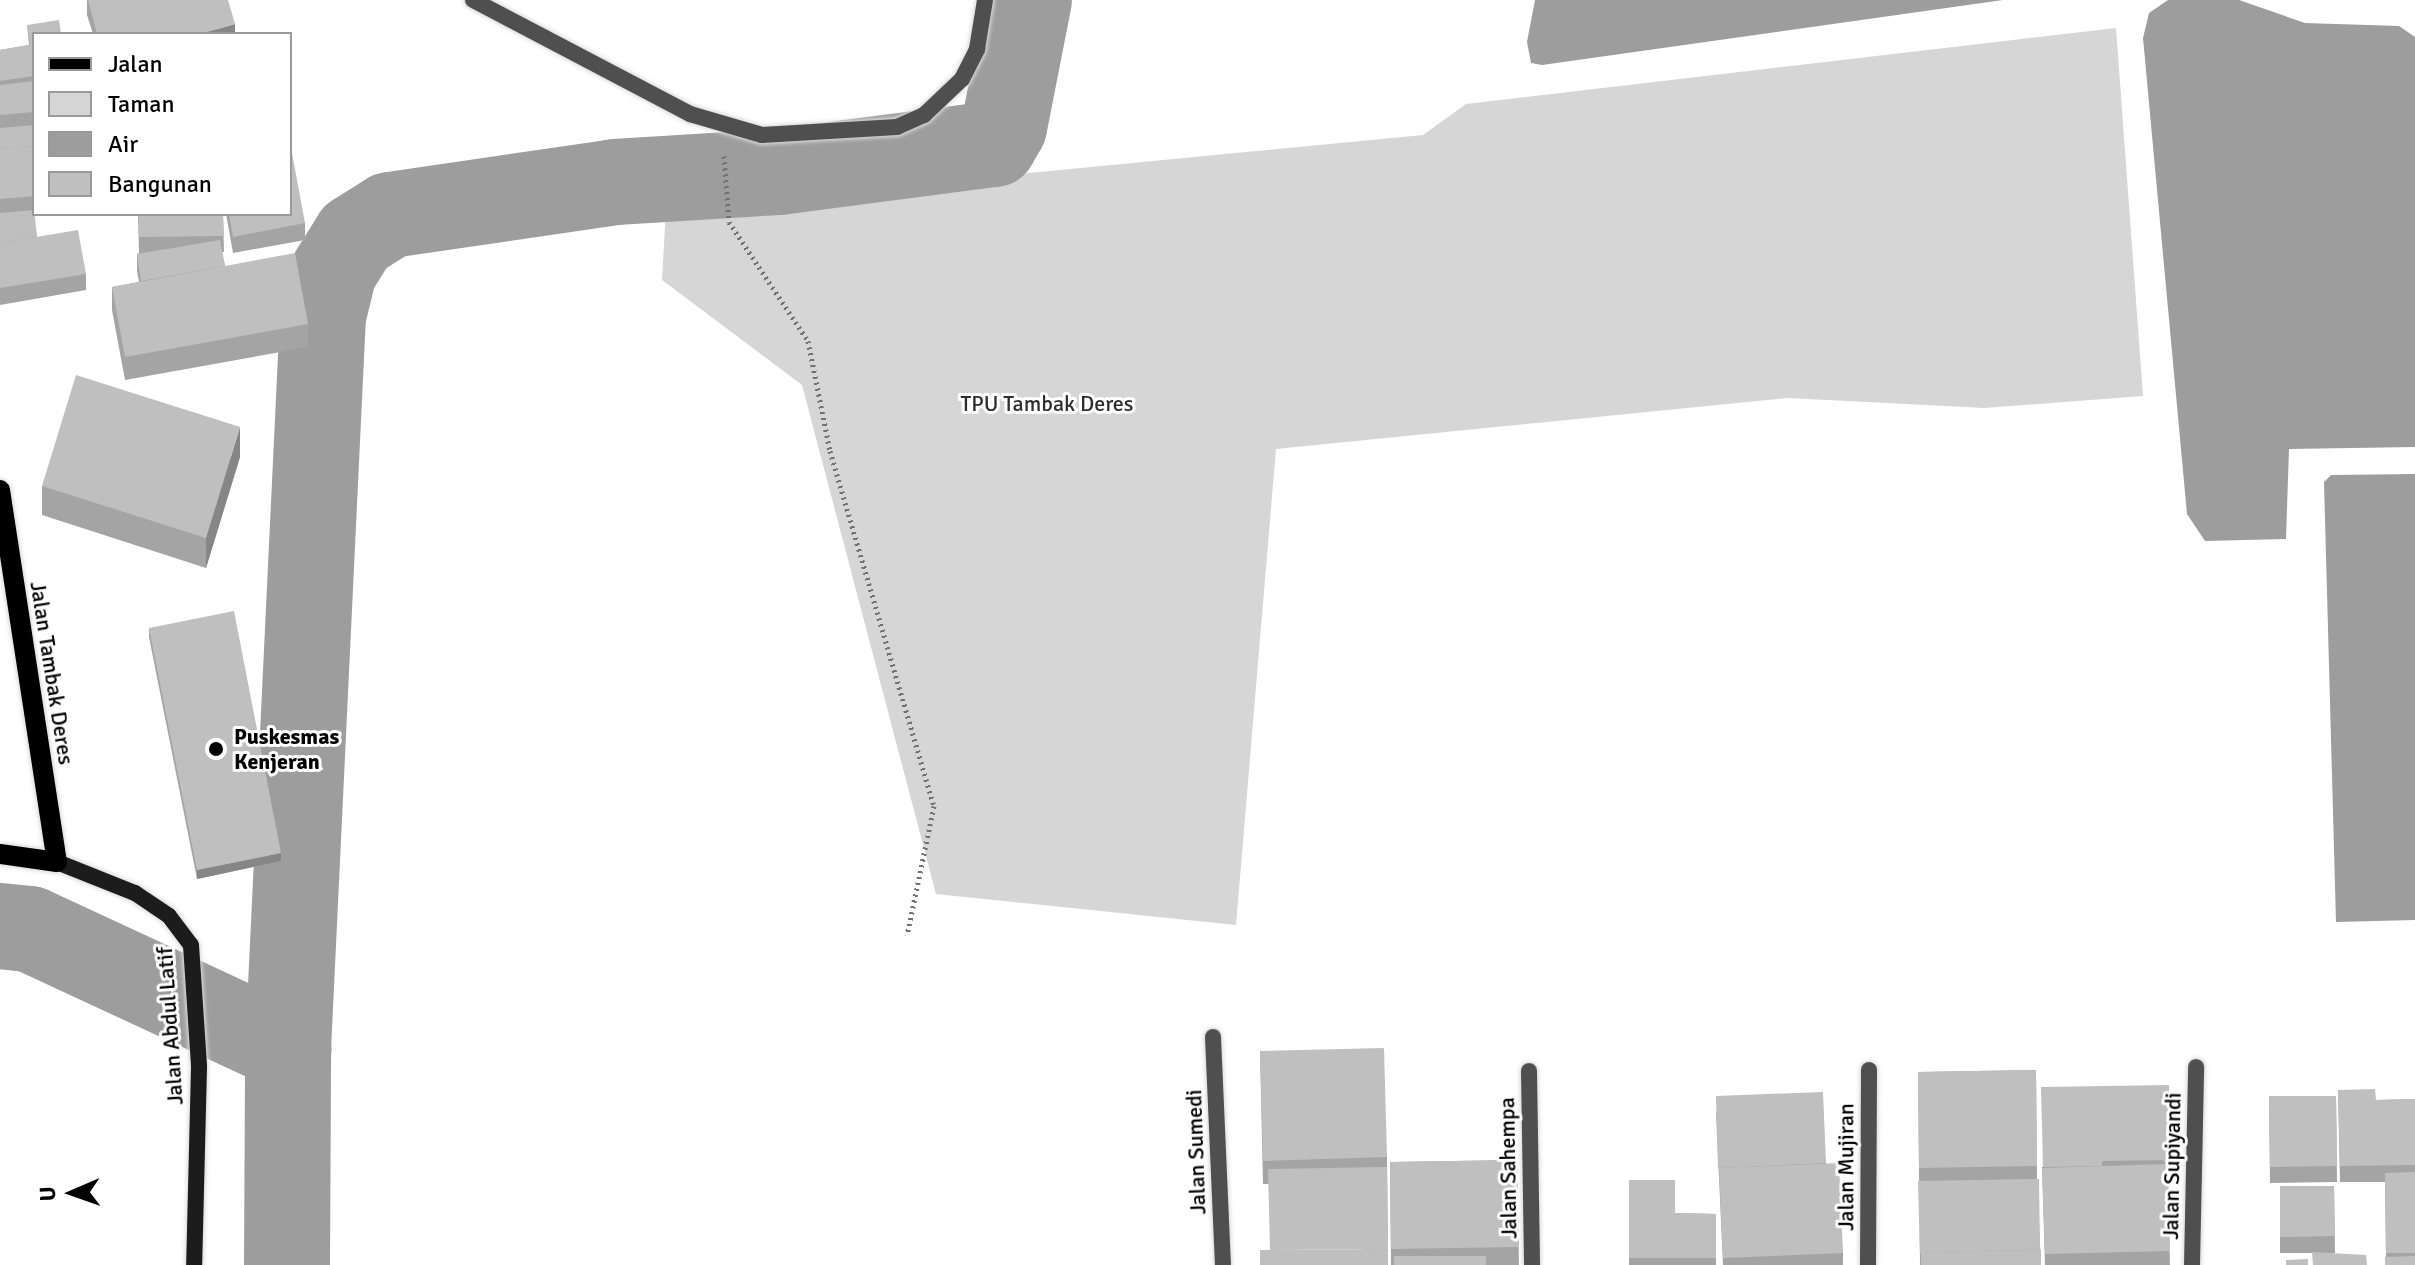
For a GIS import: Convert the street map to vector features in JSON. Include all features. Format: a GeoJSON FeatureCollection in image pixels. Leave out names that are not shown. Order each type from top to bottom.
{"type":"FeatureCollection","features":[{"type":"Feature","properties":{"kind":"main road","name":"Jalan Tambak Deres"},"geometry":{"type":"LineString","coordinates":[[0,490],[57,862]]}},
{"type":"Feature","properties":{"kind":"main road"},"geometry":{"type":"LineString","coordinates":[[0,854],[57,862]]}},
{"type":"Feature","properties":{"kind":"main road","name":"Jalan Abdul Latif"},"geometry":{"type":"LineString","coordinates":[[57,862],[135,893],[169,916],[191,945],[199,1067],[194,1265]]}},
{"type":"Feature","properties":{"kind":"street"},"geometry":{"type":"LineString","coordinates":[[473,0],[690,114],[762,135],[897,127],[924,115],[962,79],[977,49],[985,0]]}},
{"type":"Feature","properties":{"kind":"street","name":"Jalan Sumedi"},"geometry":{"type":"LineString","coordinates":[[1213,1037],[1223,1265]]}},
{"type":"Feature","properties":{"kind":"street","name":"Jalan Supiyandi"},"geometry":{"type":"LineString","coordinates":[[2192,1265],[2196,1067]]}},
{"type":"Feature","properties":{"kind":"street","name":"Jalan Mujiran"},"geometry":{"type":"LineString","coordinates":[[1868,1265],[1869,1070]]}},
{"type":"Feature","properties":{"kind":"street","name":"Jalan Sahempa"},"geometry":{"type":"LineString","coordinates":[[1529,1071],[1532,1265]]}},
{"type":"Feature","properties":{"kind":"path"},"geometry":{"type":"LineString","coordinates":[[723,148],[729,222],[808,341],[830,451],[934,806],[907,935]]}},
{"type":"Feature","properties":{"kind":"green space","name":"TPU Tambak Deres"},"geometry":{"type":"Polygon","coordinates":[[[2116,28],[2143,396],[1984,408],[1788,398],[1276,449],[1236,925],[936,894],[802,385],[662,280],[666,208],[1423,135],[1466,104],[2116,28]]]}},
{"type":"Feature","properties":{"kind":"water"},"geometry":{"type":"Polygon","coordinates":[[[1535,0],[2003,0],[1542,65],[1531,63],[1527,42],[1535,0]]]}},
{"type":"Feature","properties":{"kind":"water"},"geometry":{"type":"Polygon","coordinates":[[[2168,0],[2239,0],[2305,23],[2399,26],[2415,37],[2415,447],[2289,449],[2286,539],[2205,541],[2187,514],[2143,38],[2149,13],[2168,0]]]}},
{"type":"Feature","properties":{"kind":"water"},"geometry":{"type":"Polygon","coordinates":[[[2415,474],[2415,920],[2336,922],[2324,482],[2331,475],[2415,474]]]}},
{"type":"Feature","properties":{"kind":"building"},"geometry":{"type":"Polygon","coordinates":[[[88,0],[228,0],[235,24],[207,32],[96,32],[88,0]]]}},
{"type":"Feature","properties":{"kind":"building"},"geometry":{"type":"Polygon","coordinates":[[[59,20],[61,32],[32,32],[30,45],[27,25],[59,20]]]}},
{"type":"Feature","properties":{"kind":"building"},"geometry":{"type":"Polygon","coordinates":[[[32,44],[32,76],[0,81],[0,50],[32,44]]]}},
{"type":"Feature","properties":{"kind":"building"},"geometry":{"type":"Polygon","coordinates":[[[32,81],[32,112],[0,115],[0,85],[32,81]]]}},
{"type":"Feature","properties":{"kind":"building"},"geometry":{"type":"Polygon","coordinates":[[[32,125],[32,146],[0,148],[0,128],[32,125]]]}},
{"type":"Feature","properties":{"kind":"building"},"geometry":{"type":"Polygon","coordinates":[[[32,146],[32,196],[0,199],[0,148],[32,146]]]}},
{"type":"Feature","properties":{"kind":"building"},"geometry":{"type":"Polygon","coordinates":[[[292,153],[305,223],[233,237],[229,216],[292,216],[292,153]]]}},
{"type":"Feature","properties":{"kind":"building"},"geometry":{"type":"Polygon","coordinates":[[[32,210],[37,237],[0,243],[0,213],[32,210]]]}},
{"type":"Feature","properties":{"kind":"building"},"geometry":{"type":"Polygon","coordinates":[[[139,216],[223,216],[224,236],[139,237],[139,216]]]}},
{"type":"Feature","properties":{"kind":"building"},"geometry":{"type":"Polygon","coordinates":[[[78,230],[86,274],[0,288],[0,243],[78,230]]]}},
{"type":"Feature","properties":{"kind":"building"},"geometry":{"type":"Polygon","coordinates":[[[220,240],[225,266],[141,281],[137,254],[220,240]]]}},
{"type":"Feature","properties":{"kind":"building"},"geometry":{"type":"Polygon","coordinates":[[[295,253],[308,324],[125,357],[112,287],[295,253]]]}},
{"type":"Feature","properties":{"kind":"building"},"geometry":{"type":"Polygon","coordinates":[[[76,375],[240,427],[206,538],[42,486],[76,375]]]}},
{"type":"Feature","properties":{"kind":"building","name":"Puskesmas Kenjeran"},"geometry":{"type":"Polygon","coordinates":[[[234,611],[281,853],[197,870],[149,628],[234,611]]]}},
{"type":"Feature","properties":{"kind":"building"},"geometry":{"type":"Polygon","coordinates":[[[1384,1048],[1387,1157],[1263,1161],[1260,1051],[1384,1048]]]}},
{"type":"Feature","properties":{"kind":"building"},"geometry":{"type":"Polygon","coordinates":[[[2036,1070],[2037,1166],[1919,1168],[1918,1072],[2036,1070]]]}},
{"type":"Feature","properties":{"kind":"building"},"geometry":{"type":"Polygon","coordinates":[[[2169,1085],[2170,1160],[2102,1161],[2102,1166],[2043,1167],[2041,1087],[2169,1085]]]}},
{"type":"Feature","properties":{"kind":"building"},"geometry":{"type":"Polygon","coordinates":[[[2375,1089],[2376,1100],[2415,1099],[2415,1165],[2340,1166],[2338,1090],[2375,1089]]]}},
{"type":"Feature","properties":{"kind":"building"},"geometry":{"type":"Polygon","coordinates":[[[1823,1092],[1826,1163],[1718,1169],[1716,1096],[1823,1092]]]}},
{"type":"Feature","properties":{"kind":"building"},"geometry":{"type":"Polygon","coordinates":[[[2269,1096],[2336,1096],[2337,1166],[2270,1167],[2269,1096]]]}},
{"type":"Feature","properties":{"kind":"building"},"geometry":{"type":"Polygon","coordinates":[[[1517,1160],[1519,1247],[1391,1249],[1390,1162],[1517,1160]]]}},
{"type":"Feature","properties":{"kind":"building"},"geometry":{"type":"Polygon","coordinates":[[[1839,1163],[1843,1253],[1723,1258],[1719,1168],[1839,1163]]]}},
{"type":"Feature","properties":{"kind":"building"},"geometry":{"type":"Polygon","coordinates":[[[2168,1164],[2170,1251],[2045,1254],[2042,1168],[2168,1164]]]}},
{"type":"Feature","properties":{"kind":"building"},"geometry":{"type":"Polygon","coordinates":[[[1387,1167],[1388,1249],[1270,1250],[1268,1169],[1387,1167]]]}},
{"type":"Feature","properties":{"kind":"building"},"geometry":{"type":"Polygon","coordinates":[[[2415,1172],[2415,1253],[2386,1253],[2385,1173],[2415,1172]]]}},
{"type":"Feature","properties":{"kind":"building"},"geometry":{"type":"Polygon","coordinates":[[[2039,1179],[2040,1250],[1921,1252],[1920,1255],[1918,1181],[2039,1179]]]}},
{"type":"Feature","properties":{"kind":"building"},"geometry":{"type":"Polygon","coordinates":[[[1629,1180],[1675,1180],[1675,1213],[1716,1214],[1716,1258],[1629,1258],[1629,1180]]]}},
{"type":"Feature","properties":{"kind":"building"},"geometry":{"type":"Polygon","coordinates":[[[2280,1186],[2334,1186],[2335,1236],[2280,1237],[2280,1186]]]}},
{"type":"Feature","properties":{"kind":"building"},"geometry":{"type":"Polygon","coordinates":[[[1388,1249],[1388,1265],[1260,1265],[1260,1250],[1388,1249]]]}},
{"type":"Feature","properties":{"kind":"building"},"geometry":{"type":"Polygon","coordinates":[[[2041,1250],[2041,1265],[1921,1265],[1921,1252],[2041,1250]]]}},
{"type":"Feature","properties":{"kind":"building"},"geometry":{"type":"Polygon","coordinates":[[[2312,1252],[2366,1255],[2367,1265],[2313,1265],[2312,1252]]]}},
{"type":"Feature","properties":{"kind":"building"},"geometry":{"type":"Polygon","coordinates":[[[1394,1256],[1486,1256],[1486,1265],[1394,1265],[1394,1256]]]}},
{"type":"Feature","properties":{"kind":"building"},"geometry":{"type":"Polygon","coordinates":[[[2415,1256],[2415,1265],[2385,1265],[2385,1257],[2415,1256]]]}},
{"type":"Feature","properties":{"kind":"building"},"geometry":{"type":"Polygon","coordinates":[[[2308,1259],[2308,1265],[2286,1265],[2286,1260],[2308,1259]]]}},
{"type":"Feature","properties":{"kind":"waterway"},"geometry":{"type":"LineString","coordinates":[[287,1265],[288,1049],[323,316],[334,271],[355,237],[390,215],[615,182],[778,172],[994,144],[1004,127],[1029,0]]}},
{"type":"Feature","properties":{"kind":"waterway"},"geometry":{"type":"LineString","coordinates":[[0,926],[30,929],[288,1049]]}},
{"type":"Feature","properties":{"kind":"place","name":"Puskesmas Kenjeran"},"geometry":{"type":"Point","coordinates":[216,749]}}]}
